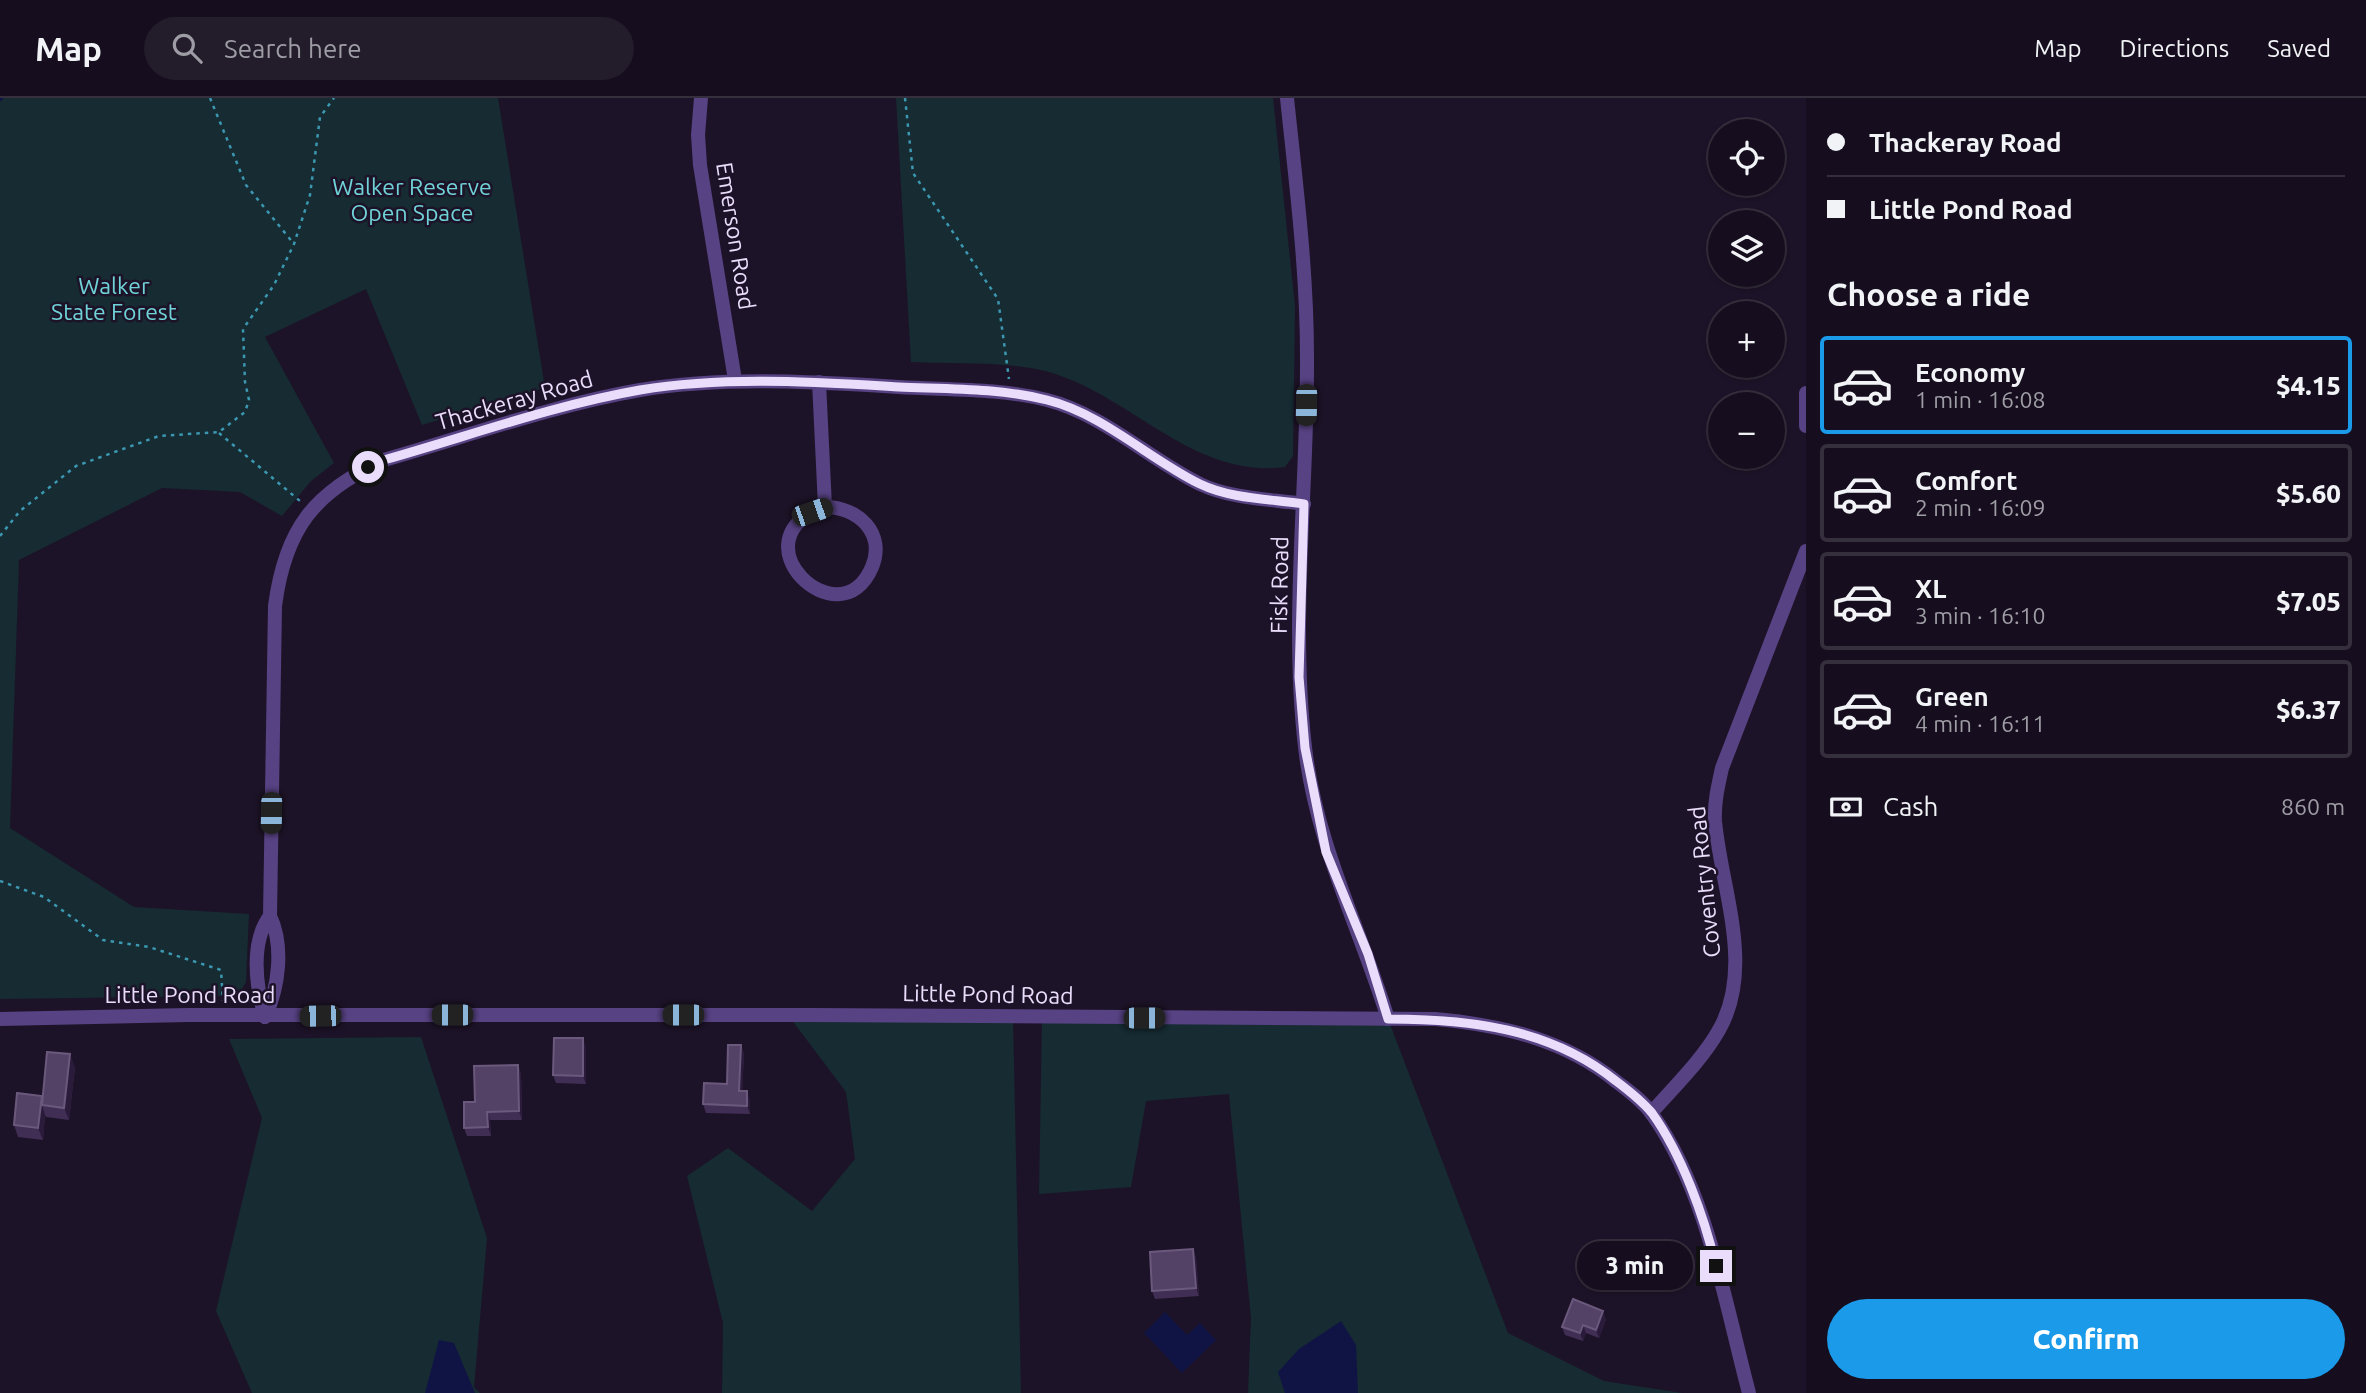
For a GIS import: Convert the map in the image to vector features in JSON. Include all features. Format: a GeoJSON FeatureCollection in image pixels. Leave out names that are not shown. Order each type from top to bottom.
{"type":"FeatureCollection","features":[{"type":"Feature","properties":{"kind":"street","name":"Emerson Road"},"geometry":{"type":"LineString","coordinates":[[701,98],[698,135],[700,165],[735,380]]}},
{"type":"Feature","properties":{"kind":"street","name":"Fisk Road"},"geometry":{"type":"LineString","coordinates":[[1287,98],[1303,250],[1307,356],[1299,677],[1305,748],[1326,852],[1368,954],[1388,1019]]}},
{"type":"Feature","properties":{"kind":"street","name":"Thackeray Road"},"geometry":{"type":"LineString","coordinates":[[265,1017],[257,981],[260,929],[270,916],[275,606],[284,560],[292,537],[310,511],[352,475],[384,460],[640,390],[735,380],[819,382],[1011,393],[1063,405],[1202,485],[1220,491],[1304,504]]}},
{"type":"Feature","properties":{"kind":"street"},"geometry":{"type":"LineString","coordinates":[[819,382],[825,507]]}},
{"type":"Feature","properties":{"kind":"street"},"geometry":{"type":"LineString","coordinates":[[1806,393],[1806,426]]}},
{"type":"Feature","properties":{"kind":"street"},"geometry":{"type":"LineString","coordinates":[[825,507],[853,511],[864,520],[876,546],[875,560],[865,578],[848,591],[834,593],[806,585],[796,574],[789,554],[792,533],[800,520],[825,507]]}},
{"type":"Feature","properties":{"kind":"street","name":"Coventry Road"},"geometry":{"type":"LineString","coordinates":[[1651,1113],[1711,1043],[1733,995],[1736,960],[1715,803],[1722,768],[1806,551]]}},
{"type":"Feature","properties":{"kind":"street","name":"Little Pond Road"},"geometry":{"type":"LineString","coordinates":[[0,1018],[811,1015],[1435,1019],[1487,1024],[1539,1038],[1572,1052],[1603,1070],[1651,1113],[1696,1199],[1749,1393]]}},
{"type":"Feature","properties":{"kind":"path"},"geometry":{"type":"LineString","coordinates":[[210,98],[246,185],[294,244]]}},
{"type":"Feature","properties":{"kind":"path"},"geometry":{"type":"LineString","coordinates":[[0,536],[20,511],[76,466],[159,436],[219,432],[245,412],[249,400],[245,383],[243,329],[274,285],[294,244],[310,195],[320,117],[334,98]]}},
{"type":"Feature","properties":{"kind":"path"},"geometry":{"type":"LineString","coordinates":[[905,98],[913,173],[998,299],[1011,393]]}},
{"type":"Feature","properties":{"kind":"path"},"geometry":{"type":"LineString","coordinates":[[219,432],[310,511]]}},
{"type":"Feature","properties":{"kind":"path"},"geometry":{"type":"LineString","coordinates":[[0,881],[44,897],[103,940],[149,947],[221,970],[224,1017]]}},
{"type":"Feature","properties":{"kind":"green space","name":"Walker Reserve Open Space"},"geometry":{"type":"Polygon","coordinates":[[[0,98],[498,98],[545,388],[422,425],[366,289],[265,337],[334,463],[311,481],[282,516],[240,492],[162,488],[19,560],[10,828],[134,907],[249,914],[246,982],[240,993],[232,996],[0,999],[0,98]]]}},
{"type":"Feature","properties":{"kind":"green space"},"geometry":{"type":"Polygon","coordinates":[[[896,98],[1273,98],[1295,306],[1293,456],[1285,467],[1251,467],[1220,460],[1190,448],[1105,397],[1076,382],[1045,371],[996,364],[911,362],[896,98]]]}},
{"type":"Feature","properties":{"kind":"green space"},"geometry":{"type":"Polygon","coordinates":[[[788,1015],[1013,1017],[1021,1393],[722,1393],[723,1323],[687,1176],[728,1148],[812,1211],[855,1159],[846,1092],[788,1015]]]}},
{"type":"Feature","properties":{"kind":"green space"},"geometry":{"type":"Polygon","coordinates":[[[1042,1017],[1388,1019],[1508,1333],[1604,1381],[1682,1393],[1248,1393],[1251,1318],[1229,1094],[1146,1101],[1131,1187],[1039,1194],[1042,1017]]]}},
{"type":"Feature","properties":{"kind":"green space"},"geometry":{"type":"Polygon","coordinates":[[[421,1037],[487,1238],[474,1387],[480,1393],[252,1393],[216,1311],[262,1118],[229,1039],[421,1037]]]}},
{"type":"Feature","properties":{"kind":"shaded area"},"geometry":{"type":"Polygon","coordinates":[[[1165,1312],[1187,1335],[1200,1323],[1216,1340],[1182,1373],[1144,1333],[1165,1312]]]}},
{"type":"Feature","properties":{"kind":"shaded area"},"geometry":{"type":"Polygon","coordinates":[[[1341,1321],[1356,1345],[1358,1393],[1285,1393],[1278,1372],[1299,1349],[1341,1321]]]}},
{"type":"Feature","properties":{"kind":"shaded area"},"geometry":{"type":"Polygon","coordinates":[[[439,1340],[454,1343],[475,1393],[425,1393],[439,1340]]]}},
{"type":"Feature","properties":{"kind":"building"},"geometry":{"type":"Polygon","coordinates":[[[554,1038],[583,1038],[583,1076],[553,1075],[554,1038]]]}},
{"type":"Feature","properties":{"kind":"building"},"geometry":{"type":"Polygon","coordinates":[[[728,1045],[741,1045],[739,1091],[747,1091],[747,1106],[703,1104],[704,1083],[727,1084],[728,1045]]]}},
{"type":"Feature","properties":{"kind":"building"},"geometry":{"type":"Polygon","coordinates":[[[47,1052],[70,1054],[64,1108],[42,1105],[47,1052]]]}},
{"type":"Feature","properties":{"kind":"building"},"geometry":{"type":"Polygon","coordinates":[[[518,1065],[519,1111],[487,1112],[488,1127],[464,1128],[464,1102],[475,1102],[474,1066],[518,1065]]]}},
{"type":"Feature","properties":{"kind":"building"},"geometry":{"type":"Polygon","coordinates":[[[17,1093],[42,1096],[38,1128],[14,1125],[17,1093]]]}},
{"type":"Feature","properties":{"kind":"building"},"geometry":{"type":"Polygon","coordinates":[[[1193,1249],[1196,1288],[1152,1291],[1150,1252],[1193,1249]]]}},
{"type":"Feature","properties":{"kind":"building"},"geometry":{"type":"Polygon","coordinates":[[[1573,1299],[1603,1311],[1596,1330],[1583,1325],[1580,1333],[1562,1327],[1573,1299]]]}},
{"type":"Feature","properties":{"kind":"route"},"geometry":{"type":"LineString","coordinates":[[368,467],[384,460],[640,390],[735,380],[819,382],[1011,393],[1046,400],[1063,405],[1110,430],[1202,485],[1220,491],[1304,504],[1299,677],[1305,748],[1326,852],[1368,954],[1388,1019],[1435,1019],[1487,1024],[1539,1038],[1572,1052],[1603,1070],[1651,1113],[1666,1138],[1696,1199],[1716,1266]]}},
{"type":"Feature","properties":{"kind":"park label","name":"Walker State Forest"},"geometry":{"type":"Point","coordinates":[114,298]}}]}
